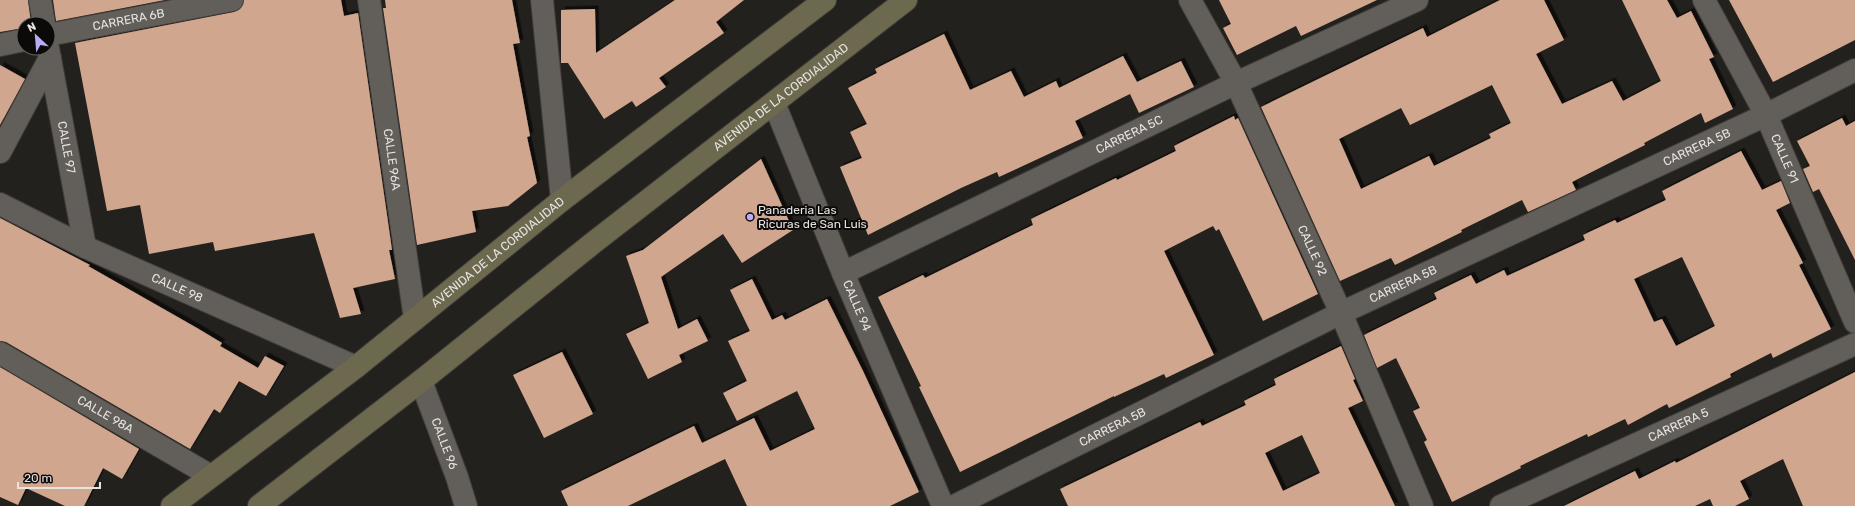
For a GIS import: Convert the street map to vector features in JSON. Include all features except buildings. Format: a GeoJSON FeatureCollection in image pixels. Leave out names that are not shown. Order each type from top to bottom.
{"type":"FeatureCollection","features":[{"type":"Feature","properties":{"kind":"main road","name":"AVENIDA DE LA CORDIALIDAD"},"geometry":{"type":"LineString","coordinates":[[172,506],[356,367],[562,200],[825,0]]}},
{"type":"Feature","properties":{"kind":"main road","name":"AVENIDA DE LA CORDIALIDAD"},"geometry":{"type":"LineString","coordinates":[[259,506],[421,382],[593,243],[906,0]]}},
{"type":"Feature","properties":{"kind":"street"},"geometry":{"type":"LineString","coordinates":[[40,0],[43,16]]}},
{"type":"Feature","properties":{"kind":"street","name":"CARRERA 6B"},"geometry":{"type":"LineString","coordinates":[[56,33],[232,0]]}},
{"type":"Feature","properties":{"kind":"street","name":"CALLE 96A"},"geometry":{"type":"LineString","coordinates":[[369,0],[415,319]]}},
{"type":"Feature","properties":{"kind":"street"},"geometry":{"type":"LineString","coordinates":[[542,0],[562,200]]}},
{"type":"Feature","properties":{"kind":"street","name":"CALLE 92"},"geometry":{"type":"LineString","coordinates":[[1190,0],[1236,83],[1341,313],[1422,506]]}},
{"type":"Feature","properties":{"kind":"street","name":"CARRERA 5C"},"geometry":{"type":"LineString","coordinates":[[843,273],[1236,83],[1417,0]]}},
{"type":"Feature","properties":{"kind":"street","name":"CALLE 91"},"geometry":{"type":"LineString","coordinates":[[1704,0],[1766,115],[1855,322]]}},
{"type":"Feature","properties":{"kind":"street"},"geometry":{"type":"LineString","coordinates":[[0,44],[16,41]]}},
{"type":"Feature","properties":{"kind":"street"},"geometry":{"type":"LineString","coordinates":[[0,152],[48,56]]}},
{"type":"Feature","properties":{"kind":"street","name":"CALLE 97"},"geometry":{"type":"LineString","coordinates":[[50,56],[85,247]]}},
{"type":"Feature","properties":{"kind":"street","name":"CARRERA 5B"},"geometry":{"type":"LineString","coordinates":[[954,506],[1341,313],[1766,115],[1855,70]]}},
{"type":"Feature","properties":{"kind":"street","name":"CALLE 94"},"geometry":{"type":"LineString","coordinates":[[774,103],[843,273],[943,506]]}},
{"type":"Feature","properties":{"kind":"street","name":"CALLE 98"},"geometry":{"type":"LineString","coordinates":[[0,204],[85,247],[356,367]]}},
{"type":"Feature","properties":{"kind":"street","name":"CARRERA 5"},"geometry":{"type":"LineString","coordinates":[[1501,506],[1855,344]]}},
{"type":"Feature","properties":{"kind":"street","name":"CALLE 98A"},"geometry":{"type":"LineString","coordinates":[[0,353],[211,476]]}},
{"type":"Feature","properties":{"kind":"street","name":"CALLE 96"},"geometry":{"type":"LineString","coordinates":[[421,382],[457,476],[466,506]]}},
{"type":"Feature","properties":{"kind":"place","name":"Panaderia Las Ricuras de San Luis"},"geometry":{"type":"Point","coordinates":[750,217]}}]}
